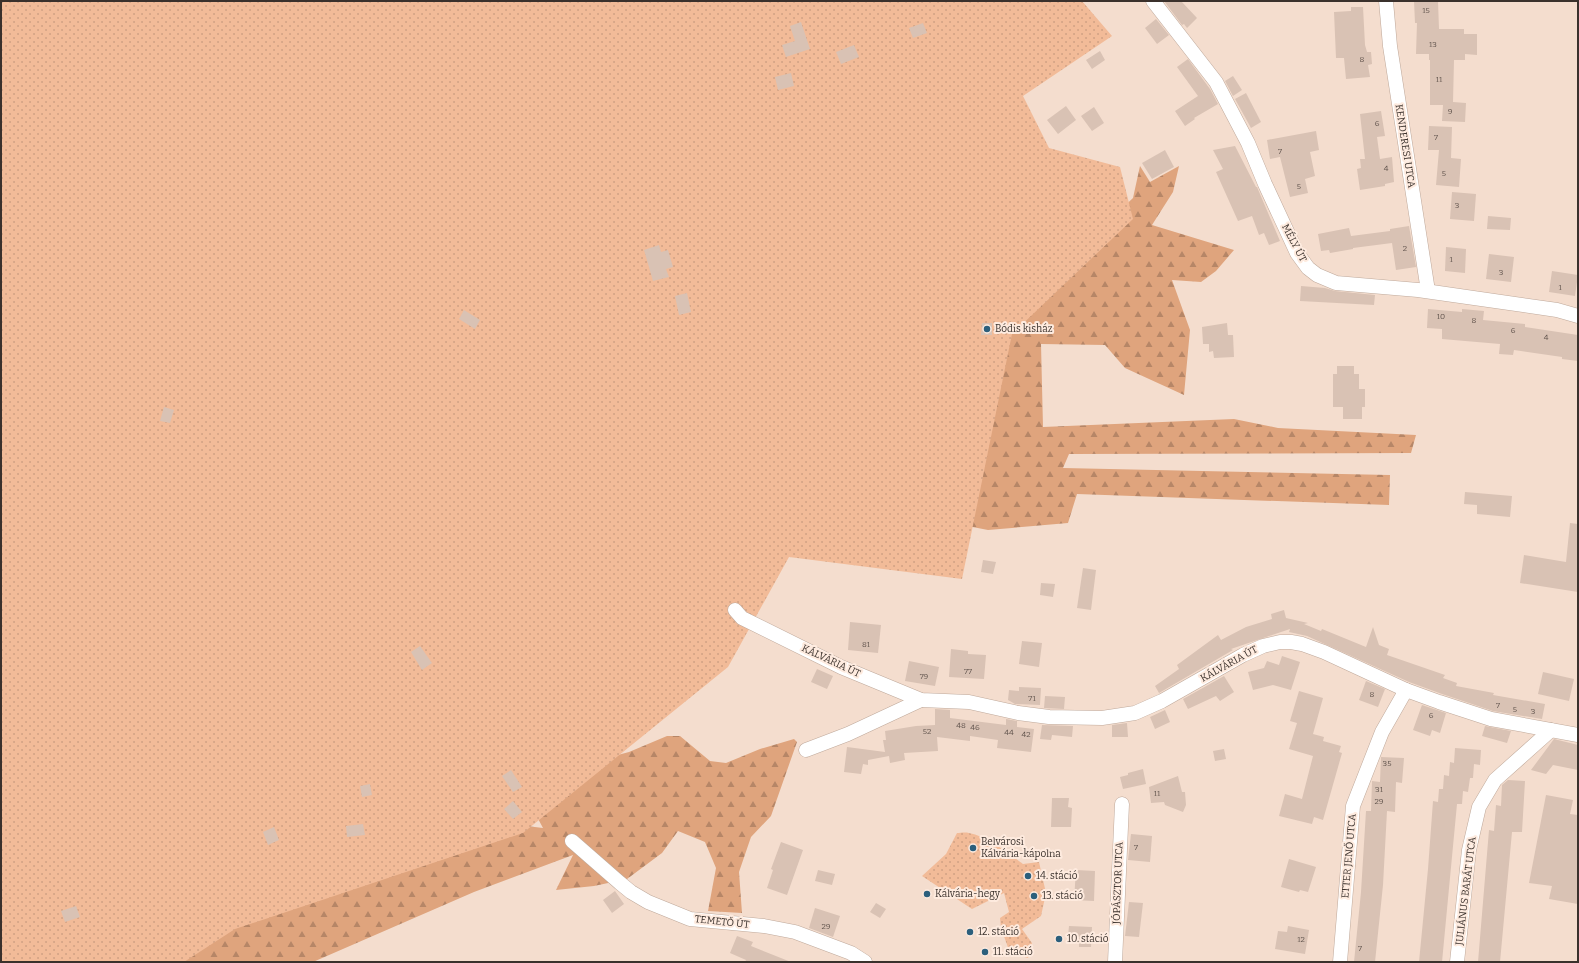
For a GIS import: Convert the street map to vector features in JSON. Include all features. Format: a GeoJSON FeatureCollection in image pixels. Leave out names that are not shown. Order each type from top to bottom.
{"type":"FeatureCollection","features":[{"type":"Feature","properties":{"kind":"street","name":"MÉLY ÚT"},"geometry":{"type":"LineString","coordinates":[[1153,1],[1216,82],[1248,143],[1297,253],[1308,268],[1317,275],[1336,284],[1428,292],[1557,310],[1578,316]]}},
{"type":"Feature","properties":{"kind":"street","name":"KENDERESI UTCA"},"geometry":{"type":"LineString","coordinates":[[1386,1],[1390,46],[1428,292]]}},
{"type":"Feature","properties":{"kind":"street","name":"KÁLVÁRIA ÚT"},"geometry":{"type":"LineString","coordinates":[[738,614],[841,668],[922,700],[969,702],[1049,717],[1102,718],[1135,714],[1162,701],[1244,655],[1263,646],[1280,642],[1302,644],[1324,652],[1406,690],[1491,719],[1578,736]]}},
{"type":"Feature","properties":{"kind":"street","name":"ETTER JENŐ UTCA"},"geometry":{"type":"LineString","coordinates":[[1340,962],[1354,806],[1382,732],[1406,690]]}},
{"type":"Feature","properties":{"kind":"street","name":"KÁLVÁRIA ÚT"},"geometry":{"type":"LineString","coordinates":[[806,750],[848,734],[922,700]]}},
{"type":"Feature","properties":{"kind":"street","name":"JULIÁNUS BARÁT UTCA"},"geometry":{"type":"LineString","coordinates":[[1457,962],[1469,850],[1479,807],[1495,780],[1551,730]]}},
{"type":"Feature","properties":{"kind":"street","name":"JÓPÁSZTOR UTCA"},"geometry":{"type":"LineString","coordinates":[[1115,962],[1122,804]]}},
{"type":"Feature","properties":{"kind":"street","name":"TEMETŐ ÚT"},"geometry":{"type":"LineString","coordinates":[[572,841],[631,892],[648,902],[690,919],[764,926],[795,932],[851,953],[865,962]]}},
{"type":"Feature","properties":{"kind":"green space"},"geometry":{"type":"Polygon","coordinates":[[[1,1],[1116,214],[1133,198],[1140,166],[1150,182],[1179,166],[1173,192],[1152,225],[1234,250],[1216,271],[1201,282],[1172,280],[1190,330],[1184,395],[1125,368],[1105,345],[1041,344],[1043,427],[1234,419],[1278,428],[1416,435],[1411,453],[1069,454],[1063,468],[1390,475],[1389,505],[1077,494],[1068,523],[988,530],[952,523],[753,543],[584,764],[629,752],[667,736],[680,736],[710,761],[726,763],[760,749],[794,739],[797,742],[771,816],[751,837],[739,872],[742,913],[708,911],[716,868],[705,842],[678,831],[662,853],[627,879],[594,886],[556,890],[573,855],[474,892],[313,962],[93,962],[501,823],[543,828],[536,815],[1,424],[1,1]]]}},
{"type":"Feature","properties":{"kind":"shaded area"},"geometry":{"type":"Polygon","coordinates":[[[1,1],[1082,1],[1112,36],[1023,96],[1049,148],[1120,167],[1133,219],[1012,334],[962,579],[789,557],[728,667],[523,833],[235,929],[184,962],[1,962],[1,1]]]}},
{"type":"Feature","properties":{"kind":"shaded area"},"geometry":{"type":"Polygon","coordinates":[[[957,833],[967,833],[983,838],[1023,864],[1039,862],[1046,893],[1041,916],[1022,929],[1032,943],[1028,958],[1010,953],[1001,928],[1000,918],[1009,912],[1004,893],[972,909],[922,876],[946,854],[957,833]]]}},
{"type":"Feature","properties":{"kind":"building"},"geometry":{"type":"Polygon","coordinates":[[[1164,1],[1181,1],[1197,18],[1187,28],[1184,24],[1182,25],[1164,1]]]}},
{"type":"Feature","properties":{"kind":"building"},"geometry":{"type":"Polygon","coordinates":[[[1414,1],[1438,1],[1439,29],[1464,29],[1464,34],[1477,34],[1477,55],[1465,54],[1465,60],[1454,60],[1453,102],[1466,103],[1465,122],[1442,121],[1443,105],[1430,105],[1430,60],[1429,54],[1416,54],[1417,23],[1415,23],[1414,1]]]}},
{"type":"Feature","properties":{"kind":"building"},"geometry":{"type":"Polygon","coordinates":[[[1351,7],[1363,7],[1365,45],[1367,52],[1371,52],[1372,64],[1368,65],[1370,77],[1346,79],[1344,58],[1336,58],[1334,12],[1351,11],[1351,7]]]}},
{"type":"Feature","properties":{"kind":"building"},"geometry":{"type":"Polygon","coordinates":[[[1156,19],[1169,35],[1157,44],[1145,28],[1156,19]]]}},
{"type":"Feature","properties":{"kind":"building"},"geometry":{"type":"Polygon","coordinates":[[[801,22],[810,49],[786,57],[782,45],[795,41],[790,26],[801,22]]]}},
{"type":"Feature","properties":{"kind":"building"},"geometry":{"type":"Polygon","coordinates":[[[923,23],[927,33],[913,38],[909,28],[923,23]]]}},
{"type":"Feature","properties":{"kind":"building"},"geometry":{"type":"Polygon","coordinates":[[[854,45],[859,57],[841,64],[836,52],[854,45]]]}},
{"type":"Feature","properties":{"kind":"building"},"geometry":{"type":"Polygon","coordinates":[[[1100,51],[1105,60],[1092,69],[1086,60],[1100,51]]]}},
{"type":"Feature","properties":{"kind":"building"},"geometry":{"type":"Polygon","coordinates":[[[1188,59],[1210,89],[1218,104],[1194,118],[1195,119],[1185,126],[1175,111],[1198,96],[1177,67],[1188,59]]]}},
{"type":"Feature","properties":{"kind":"building"},"geometry":{"type":"Polygon","coordinates":[[[791,73],[794,86],[778,90],[775,77],[791,73]]]}},
{"type":"Feature","properties":{"kind":"building"},"geometry":{"type":"Polygon","coordinates":[[[1233,76],[1242,90],[1233,96],[1225,81],[1233,76]]]}},
{"type":"Feature","properties":{"kind":"building"},"geometry":{"type":"Polygon","coordinates":[[[1246,93],[1261,122],[1251,128],[1235,99],[1246,93]]]}},
{"type":"Feature","properties":{"kind":"building"},"geometry":{"type":"Polygon","coordinates":[[[1066,106],[1076,120],[1058,134],[1047,120],[1066,106]]]}},
{"type":"Feature","properties":{"kind":"building"},"geometry":{"type":"Polygon","coordinates":[[[1094,107],[1104,123],[1092,131],[1081,116],[1094,107]]]}},
{"type":"Feature","properties":{"kind":"building"},"geometry":{"type":"Polygon","coordinates":[[[1381,111],[1385,136],[1377,137],[1380,159],[1392,157],[1394,182],[1385,184],[1385,186],[1360,190],[1357,169],[1361,168],[1360,159],[1365,159],[1360,114],[1381,111]]]}},
{"type":"Feature","properties":{"kind":"building"},"geometry":{"type":"Polygon","coordinates":[[[1429,126],[1452,127],[1451,158],[1461,159],[1459,187],[1436,185],[1439,150],[1428,150],[1429,126]]]}},
{"type":"Feature","properties":{"kind":"building"},"geometry":{"type":"Polygon","coordinates":[[[1316,131],[1319,150],[1310,152],[1315,176],[1305,179],[1308,193],[1290,197],[1280,157],[1270,159],[1267,140],[1316,131]]]}},
{"type":"Feature","properties":{"kind":"building"},"geometry":{"type":"Polygon","coordinates":[[[1235,146],[1257,187],[1280,241],[1269,245],[1264,233],[1259,235],[1252,216],[1238,221],[1216,172],[1223,169],[1213,150],[1235,146]]]}},
{"type":"Feature","properties":{"kind":"building"},"geometry":{"type":"Polygon","coordinates":[[[1165,150],[1174,167],[1152,179],[1142,163],[1165,150]]]}},
{"type":"Feature","properties":{"kind":"building"},"geometry":{"type":"Polygon","coordinates":[[[1452,192],[1476,194],[1474,221],[1450,219],[1452,192]]]}},
{"type":"Feature","properties":{"kind":"building"},"geometry":{"type":"Polygon","coordinates":[[[1488,216],[1511,218],[1510,230],[1487,229],[1488,216]]]}},
{"type":"Feature","properties":{"kind":"building"},"geometry":{"type":"Polygon","coordinates":[[[1409,226],[1416,267],[1396,270],[1392,243],[1353,248],[1330,253],[1329,250],[1321,251],[1318,234],[1349,228],[1351,236],[1390,231],[1390,229],[1409,226]]]}},
{"type":"Feature","properties":{"kind":"building"},"geometry":{"type":"Polygon","coordinates":[[[659,245],[661,252],[668,250],[673,267],[666,269],[669,277],[653,281],[644,250],[659,245]]]}},
{"type":"Feature","properties":{"kind":"building"},"geometry":{"type":"Polygon","coordinates":[[[1446,247],[1466,249],[1465,273],[1445,271],[1446,247]]]}},
{"type":"Feature","properties":{"kind":"building"},"geometry":{"type":"Polygon","coordinates":[[[1489,254],[1514,257],[1511,282],[1486,279],[1489,254]]]}},
{"type":"Feature","properties":{"kind":"building"},"geometry":{"type":"Polygon","coordinates":[[[1552,271],[1578,275],[1575,296],[1549,292],[1552,271]]]}},
{"type":"Feature","properties":{"kind":"building"},"geometry":{"type":"Polygon","coordinates":[[[1301,286],[1375,295],[1374,305],[1300,301],[1301,286]]]}},
{"type":"Feature","properties":{"kind":"building"},"geometry":{"type":"Polygon","coordinates":[[[687,293],[691,312],[679,315],[675,296],[687,293]]]}},
{"type":"Feature","properties":{"kind":"building"},"geometry":{"type":"Polygon","coordinates":[[[1428,309],[1462,312],[1462,309],[1484,311],[1483,320],[1525,324],[1525,327],[1578,335],[1578,361],[1562,359],[1562,357],[1514,350],[1513,355],[1499,354],[1500,344],[1442,339],[1442,329],[1427,328],[1428,309]]]}},
{"type":"Feature","properties":{"kind":"building"},"geometry":{"type":"Polygon","coordinates":[[[464,310],[480,320],[475,329],[459,319],[464,310]]]}},
{"type":"Feature","properties":{"kind":"building","name":"Bódis kisház"},"geometry":{"type":"Polygon","coordinates":[[[982,323],[992,323],[992,335],[981,335],[982,323]]]}},
{"type":"Feature","properties":{"kind":"building"},"geometry":{"type":"Polygon","coordinates":[[[1227,323],[1228,335],[1233,335],[1234,357],[1214,358],[1213,351],[1209,352],[1209,344],[1203,344],[1202,327],[1227,323]]]}},
{"type":"Feature","properties":{"kind":"building"},"geometry":{"type":"Polygon","coordinates":[[[1337,366],[1354,366],[1354,374],[1359,374],[1359,389],[1365,389],[1365,407],[1362,407],[1362,419],[1343,419],[1343,407],[1333,407],[1333,374],[1337,374],[1337,366]]]}},
{"type":"Feature","properties":{"kind":"building"},"geometry":{"type":"Polygon","coordinates":[[[164,407],[174,410],[170,423],[160,421],[164,407]]]}},
{"type":"Feature","properties":{"kind":"building"},"geometry":{"type":"Polygon","coordinates":[[[1465,492],[1512,496],[1510,517],[1477,514],[1477,505],[1464,504],[1465,492]]]}},
{"type":"Feature","properties":{"kind":"building"},"geometry":{"type":"Polygon","coordinates":[[[1570,523],[1578,524],[1578,592],[1520,583],[1524,555],[1566,562],[1570,523]]]}},
{"type":"Feature","properties":{"kind":"building"},"geometry":{"type":"Polygon","coordinates":[[[983,560],[996,562],[993,574],[981,572],[983,560]]]}},
{"type":"Feature","properties":{"kind":"building"},"geometry":{"type":"Polygon","coordinates":[[[1083,568],[1096,570],[1091,610],[1077,608],[1083,568]]]}},
{"type":"Feature","properties":{"kind":"building"},"geometry":{"type":"Polygon","coordinates":[[[1041,583],[1055,584],[1053,597],[1040,595],[1041,583]]]}},
{"type":"Feature","properties":{"kind":"building"},"geometry":{"type":"Polygon","coordinates":[[[1284,610],[1286,618],[1308,623],[1304,624],[1321,631],[1322,629],[1366,647],[1373,627],[1379,645],[1389,649],[1387,655],[1445,675],[1443,678],[1457,683],[1456,686],[1494,693],[1493,695],[1545,704],[1542,719],[1493,711],[1442,694],[1409,682],[1307,636],[1289,632],[1290,629],[1231,649],[1233,650],[1159,693],[1155,686],[1179,669],[1177,665],[1218,635],[1221,640],[1246,627],[1272,619],[1271,614],[1284,610]]]}},
{"type":"Feature","properties":{"kind":"building"},"geometry":{"type":"Polygon","coordinates":[[[850,622],[881,625],[878,653],[848,650],[850,622]]]}},
{"type":"Feature","properties":{"kind":"building"},"geometry":{"type":"Polygon","coordinates":[[[1022,641],[1042,643],[1039,667],[1019,664],[1022,641]]]}},
{"type":"Feature","properties":{"kind":"building"},"geometry":{"type":"Polygon","coordinates":[[[420,646],[432,663],[422,670],[411,652],[420,646]]]}},
{"type":"Feature","properties":{"kind":"building"},"geometry":{"type":"Polygon","coordinates":[[[951,649],[968,651],[968,654],[986,655],[984,679],[949,677],[951,649]]]}},
{"type":"Feature","properties":{"kind":"building"},"geometry":{"type":"Polygon","coordinates":[[[1282,656],[1300,662],[1291,690],[1273,685],[1253,690],[1248,672],[1264,668],[1267,661],[1279,665],[1282,656]]]}},
{"type":"Feature","properties":{"kind":"building"},"geometry":{"type":"Polygon","coordinates":[[[909,661],[939,667],[935,686],[905,681],[909,661]]]}},
{"type":"Feature","properties":{"kind":"building"},"geometry":{"type":"Polygon","coordinates":[[[817,669],[833,676],[827,689],[811,682],[817,669]]]}},
{"type":"Feature","properties":{"kind":"building"},"geometry":{"type":"Polygon","coordinates":[[[1543,672],[1574,679],[1569,701],[1538,694],[1543,672]]]}},
{"type":"Feature","properties":{"kind":"building"},"geometry":{"type":"Polygon","coordinates":[[[1224,676],[1234,692],[1220,701],[1216,696],[1188,709],[1183,699],[1224,676]]]}},
{"type":"Feature","properties":{"kind":"building"},"geometry":{"type":"Polygon","coordinates":[[[1366,681],[1385,689],[1378,707],[1359,700],[1366,681]]]}},
{"type":"Feature","properties":{"kind":"building"},"geometry":{"type":"Polygon","coordinates":[[[1019,687],[1041,688],[1040,705],[1015,704],[1008,700],[1009,690],[1019,691],[1019,687]]]}},
{"type":"Feature","properties":{"kind":"building"},"geometry":{"type":"Polygon","coordinates":[[[1299,691],[1323,698],[1313,734],[1324,737],[1323,741],[1341,746],[1339,752],[1342,753],[1323,820],[1314,817],[1312,824],[1279,816],[1285,794],[1302,799],[1313,756],[1289,749],[1297,723],[1290,721],[1299,691]]]}},
{"type":"Feature","properties":{"kind":"building"},"geometry":{"type":"Polygon","coordinates":[[[1045,696],[1065,697],[1064,709],[1044,708],[1045,696]]]}},
{"type":"Feature","properties":{"kind":"building"},"geometry":{"type":"Polygon","coordinates":[[[1422,705],[1446,713],[1440,733],[1432,730],[1430,736],[1413,730],[1422,705]]]}},
{"type":"Feature","properties":{"kind":"building"},"geometry":{"type":"Polygon","coordinates":[[[935,709],[950,710],[950,718],[1006,725],[1006,719],[1017,721],[1017,727],[1034,729],[1031,752],[997,748],[998,740],[970,736],[970,741],[937,737],[938,751],[904,753],[905,760],[890,763],[889,756],[868,760],[868,765],[863,764],[861,774],[844,772],[847,747],[885,752],[883,740],[886,740],[885,731],[916,726],[935,725],[935,709]]]}},
{"type":"Feature","properties":{"kind":"building"},"geometry":{"type":"Polygon","coordinates":[[[1165,710],[1170,722],[1155,729],[1150,717],[1165,710]]]}},
{"type":"Feature","properties":{"kind":"building"},"geometry":{"type":"Polygon","coordinates":[[[1127,723],[1128,737],[1112,737],[1112,725],[1127,723]]]}},
{"type":"Feature","properties":{"kind":"building"},"geometry":{"type":"Polygon","coordinates":[[[1042,725],[1073,726],[1072,737],[1052,735],[1051,740],[1040,739],[1042,725]]]}},
{"type":"Feature","properties":{"kind":"building"},"geometry":{"type":"Polygon","coordinates":[[[1485,726],[1511,731],[1507,743],[1482,736],[1485,726]]]}},
{"type":"Feature","properties":{"kind":"building"},"geometry":{"type":"Polygon","coordinates":[[[1554,739],[1578,745],[1578,770],[1553,765],[1546,774],[1531,770],[1554,739]]]}},
{"type":"Feature","properties":{"kind":"building"},"geometry":{"type":"Polygon","coordinates":[[[1455,748],[1481,750],[1480,765],[1474,764],[1473,778],[1470,778],[1468,792],[1463,791],[1462,804],[1457,804],[1442,962],[1419,962],[1433,801],[1438,802],[1439,789],[1443,789],[1444,775],[1449,776],[1450,762],[1454,763],[1455,748]]]}},
{"type":"Feature","properties":{"kind":"building"},"geometry":{"type":"Polygon","coordinates":[[[1224,749],[1226,759],[1215,761],[1213,751],[1224,749]]]}},
{"type":"Feature","properties":{"kind":"building"},"geometry":{"type":"Polygon","coordinates":[[[1381,757],[1404,758],[1402,783],[1396,782],[1395,812],[1387,811],[1383,885],[1375,962],[1354,962],[1361,892],[1366,811],[1371,811],[1372,781],[1380,782],[1381,757]]]}},
{"type":"Feature","properties":{"kind":"building"},"geometry":{"type":"Polygon","coordinates":[[[1143,769],[1146,784],[1123,789],[1120,777],[1143,769]]]}},
{"type":"Feature","properties":{"kind":"building"},"geometry":{"type":"Polygon","coordinates":[[[511,770],[522,787],[513,792],[502,776],[511,770]]]}},
{"type":"Feature","properties":{"kind":"building"},"geometry":{"type":"Polygon","coordinates":[[[1178,776],[1182,792],[1185,792],[1186,805],[1183,812],[1165,805],[1164,802],[1151,803],[1149,787],[1178,776]]]}},
{"type":"Feature","properties":{"kind":"building"},"geometry":{"type":"Polygon","coordinates":[[[1508,780],[1525,781],[1522,832],[1512,832],[1500,962],[1478,962],[1489,830],[1494,831],[1496,805],[1501,806],[1502,785],[1508,780]]]}},
{"type":"Feature","properties":{"kind":"building"},"geometry":{"type":"Polygon","coordinates":[[[370,784],[372,795],[362,797],[360,786],[370,784]]]}},
{"type":"Feature","properties":{"kind":"building"},"geometry":{"type":"Polygon","coordinates":[[[1546,795],[1573,800],[1570,814],[1578,815],[1578,904],[1549,899],[1552,886],[1529,883],[1546,795]]]}},
{"type":"Feature","properties":{"kind":"building"},"geometry":{"type":"Polygon","coordinates":[[[1052,798],[1069,798],[1068,807],[1072,808],[1071,827],[1051,827],[1052,798]]]}},
{"type":"Feature","properties":{"kind":"building"},"geometry":{"type":"Polygon","coordinates":[[[513,801],[522,812],[513,819],[504,809],[513,801]]]}},
{"type":"Feature","properties":{"kind":"building"},"geometry":{"type":"Polygon","coordinates":[[[363,824],[365,835],[347,837],[346,826],[363,824]]]}},
{"type":"Feature","properties":{"kind":"building"},"geometry":{"type":"Polygon","coordinates":[[[274,827],[279,840],[268,845],[263,832],[274,827]]]}},
{"type":"Feature","properties":{"kind":"building"},"geometry":{"type":"Polygon","coordinates":[[[1131,834],[1152,836],[1150,862],[1128,860],[1131,834]]]}},
{"type":"Feature","properties":{"kind":"building"},"geometry":{"type":"Polygon","coordinates":[[[781,842],[803,850],[787,895],[767,888],[773,870],[771,869],[781,842]]]}},
{"type":"Feature","properties":{"kind":"building"},"geometry":{"type":"Polygon","coordinates":[[[1289,859],[1316,867],[1308,892],[1300,890],[1299,892],[1281,887],[1289,859]]]}},
{"type":"Feature","properties":{"kind":"building"},"geometry":{"type":"Polygon","coordinates":[[[818,870],[835,874],[832,885],[815,881],[818,870]]]}},
{"type":"Feature","properties":{"kind":"building"},"geometry":{"type":"Polygon","coordinates":[[[1076,870],[1095,871],[1094,901],[1074,900],[1076,870]]]}},
{"type":"Feature","properties":{"kind":"building"},"geometry":{"type":"Polygon","coordinates":[[[615,891],[624,904],[612,913],[603,900],[615,891]]]}},
{"type":"Feature","properties":{"kind":"building"},"geometry":{"type":"Polygon","coordinates":[[[1129,902],[1143,903],[1139,937],[1125,936],[1129,902]]]}},
{"type":"Feature","properties":{"kind":"building"},"geometry":{"type":"Polygon","coordinates":[[[876,903],[886,909],[880,918],[870,912],[876,903]]]}},
{"type":"Feature","properties":{"kind":"building"},"geometry":{"type":"Polygon","coordinates":[[[76,906],[80,917],[65,922],[61,911],[76,906]]]}},
{"type":"Feature","properties":{"kind":"building"},"geometry":{"type":"Polygon","coordinates":[[[815,908],[840,916],[833,937],[809,928],[815,908]]]}},
{"type":"Feature","properties":{"kind":"building"},"geometry":{"type":"Polygon","coordinates":[[[1069,926],[1092,927],[1091,947],[1079,947],[1079,937],[1068,936],[1069,926]]]}},
{"type":"Feature","properties":{"kind":"building"},"geometry":{"type":"Polygon","coordinates":[[[1288,926],[1309,930],[1305,954],[1275,949],[1278,931],[1287,932],[1288,926]]]}},
{"type":"Feature","properties":{"kind":"building"},"geometry":{"type":"Polygon","coordinates":[[[737,936],[753,942],[751,946],[791,962],[745,962],[746,960],[730,953],[737,936]]]}},
{"type":"Feature","properties":{"kind":"place","name":"Bódis kisház"},"geometry":{"type":"Point","coordinates":[987,329]}},
{"type":"Feature","properties":{"kind":"place","name":"Belvárosi Kálvária-kápolna"},"geometry":{"type":"Point","coordinates":[973,848]}},
{"type":"Feature","properties":{"kind":"place","name":"14. stáció"},"geometry":{"type":"Point","coordinates":[1028,876]}},
{"type":"Feature","properties":{"kind":"place","name":"Kálvária-hegy"},"geometry":{"type":"Point","coordinates":[927,894]}},
{"type":"Feature","properties":{"kind":"place","name":"13. stáció"},"geometry":{"type":"Point","coordinates":[1034,896]}},
{"type":"Feature","properties":{"kind":"place","name":"12. stáció"},"geometry":{"type":"Point","coordinates":[970,932]}},
{"type":"Feature","properties":{"kind":"place","name":"10. stáció"},"geometry":{"type":"Point","coordinates":[1059,939]}},
{"type":"Feature","properties":{"kind":"place","name":"11. stáció"},"geometry":{"type":"Point","coordinates":[985,952]}}]}
